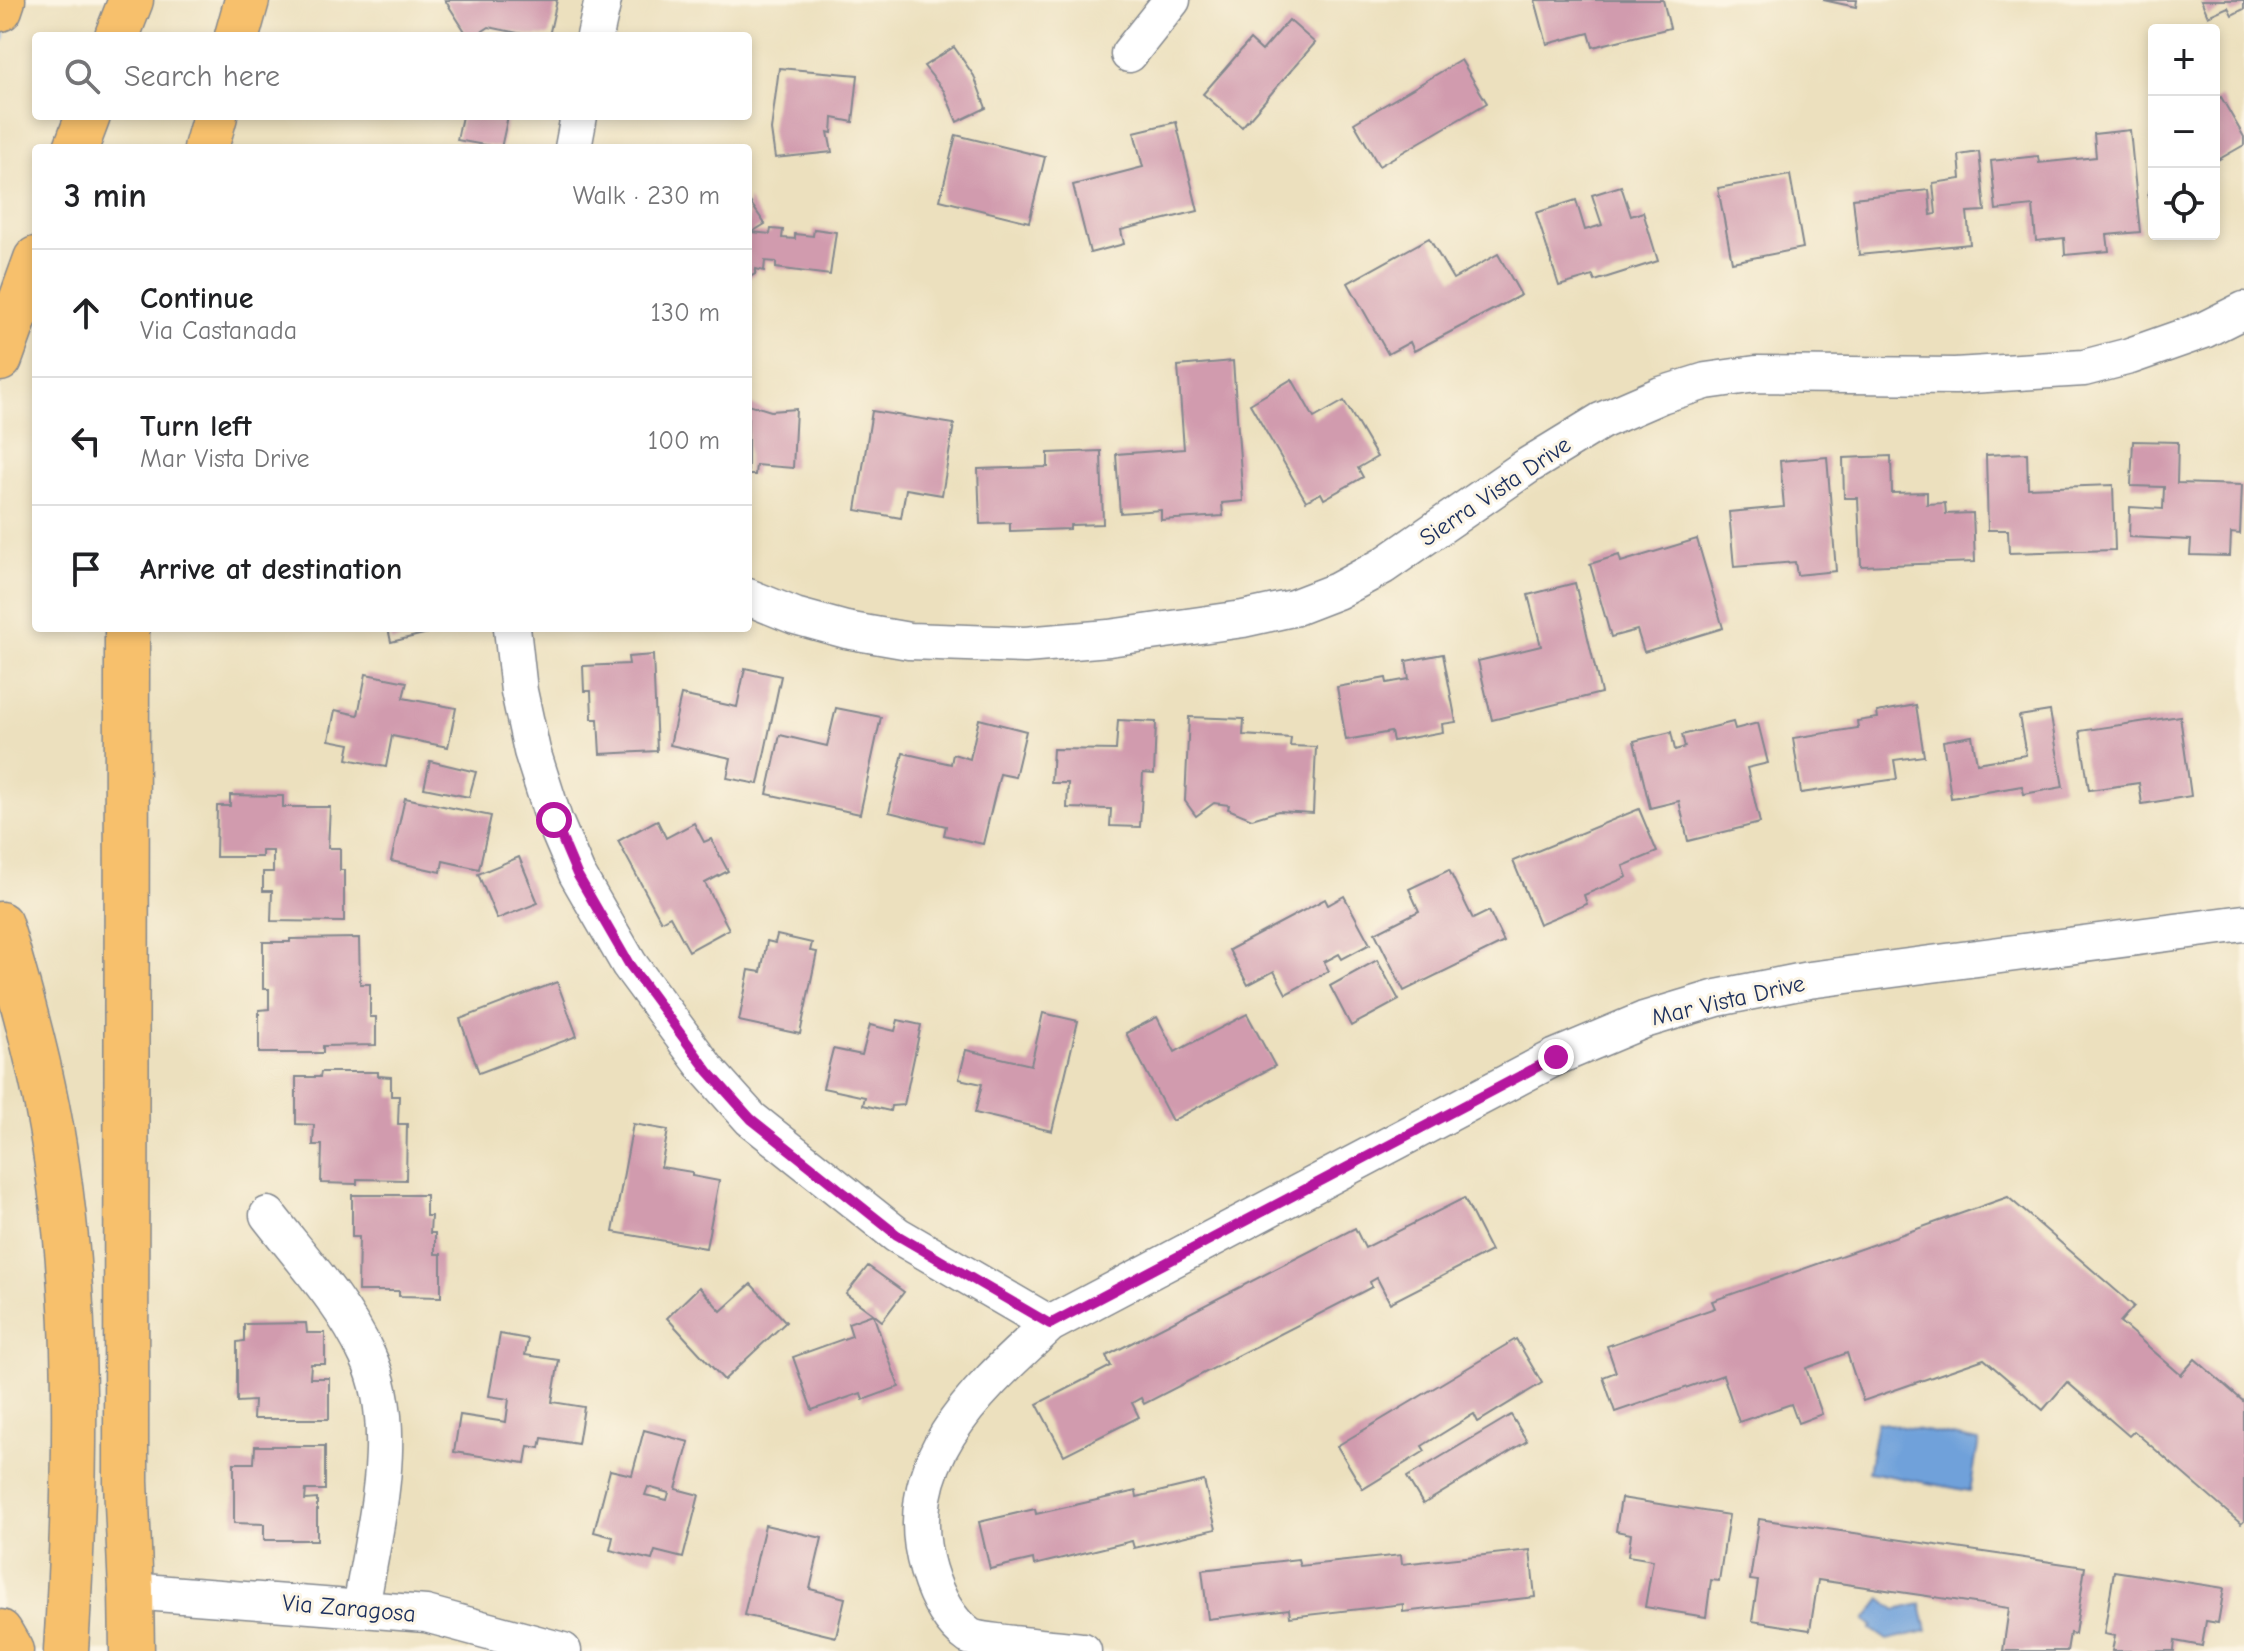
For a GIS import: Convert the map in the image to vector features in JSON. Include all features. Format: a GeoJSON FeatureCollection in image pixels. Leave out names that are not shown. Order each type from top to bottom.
{"type":"FeatureCollection","features":[{"type":"Feature","properties":{"kind":"main road"},"geometry":{"type":"LineString","coordinates":[[0,9],[3,0]]}},
{"type":"Feature","properties":{"kind":"main road"},"geometry":{"type":"LineString","coordinates":[[119,32],[131,0]]}},
{"type":"Feature","properties":{"kind":"main road"},"geometry":{"type":"LineString","coordinates":[[238,32],[247,0]]}},
{"type":"Feature","properties":{"kind":"main road"},"geometry":{"type":"LineString","coordinates":[[78,144],[86,120]]}},
{"type":"Feature","properties":{"kind":"main road"},"geometry":{"type":"LineString","coordinates":[[207,144],[214,120]]}},
{"type":"Feature","properties":{"kind":"main road"},"geometry":{"type":"LineString","coordinates":[[0,359],[32,270]]}},
{"type":"Feature","properties":{"kind":"main road"},"geometry":{"type":"LineString","coordinates":[[127,632],[126,1482],[132,1651]]}},
{"type":"Feature","properties":{"kind":"main road"},"geometry":{"type":"LineString","coordinates":[[0,924],[23,1002],[47,1109],[68,1265],[75,1434],[66,1651]]}},
{"type":"Feature","properties":{"kind":"main road"},"geometry":{"type":"LineString","coordinates":[[0,1632],[11,1651]]}},
{"type":"Feature","properties":{"kind":"street"},"geometry":{"type":"LineString","coordinates":[[596,32],[603,0]]}},
{"type":"Feature","properties":{"kind":"street"},"geometry":{"type":"LineString","coordinates":[[1129,54],[1172,0]]}},
{"type":"Feature","properties":{"kind":"street"},"geometry":{"type":"LineString","coordinates":[[574,144],[578,120]]}},
{"type":"Feature","properties":{"kind":"street","name":"Sierra Vista Drive"},"geometry":{"type":"LineString","coordinates":[[752,599],[795,616],[846,630],[909,641],[1025,645],[1109,638],[1243,619],[1293,608],[1337,591],[1383,566],[1529,465],[1601,421],[1661,395],[1706,381],[1756,374],[1955,376],[2084,368],[2204,330],[2244,310]]}},
{"type":"Feature","properties":{"kind":"street"},"geometry":{"type":"LineString","coordinates":[[512,632],[519,691],[532,751],[554,820],[571,860],[629,964],[708,1071],[751,1119],[897,1235],[1050,1324]]}},
{"type":"Feature","properties":{"kind":"street","name":"Mar Vista Drive"},"geometry":{"type":"LineString","coordinates":[[1083,1651],[966,1644],[933,1584],[923,1552],[920,1521],[924,1486],[941,1445],[963,1411],[999,1371],[1050,1324],[1556,1057],[1644,1020],[1717,998],[1809,980],[2244,923]]}},
{"type":"Feature","properties":{"kind":"street"},"geometry":{"type":"LineString","coordinates":[[268,1215],[349,1320],[369,1357],[379,1390],[385,1454],[361,1609]]}},
{"type":"Feature","properties":{"kind":"street","name":"Via Zaragosa"},"geometry":{"type":"LineString","coordinates":[[131,1591],[426,1614],[563,1651]]}},
{"type":"Feature","properties":{"kind":"water"},"geometry":{"type":"Polygon","coordinates":[[[1877,1422],[1979,1441],[1970,1491],[1868,1472],[1877,1422]]]}},
{"type":"Feature","properties":{"kind":"water"},"geometry":{"type":"Polygon","coordinates":[[[1881,1599],[1896,1610],[1921,1604],[1927,1631],[1887,1640],[1871,1629],[1873,1626],[1865,1620],[1881,1599]]]}},
{"type":"Feature","properties":{"kind":"building"},"geometry":{"type":"Polygon","coordinates":[[[445,0],[557,0],[550,32],[513,32],[489,27],[481,32],[465,32],[445,0]]]}},
{"type":"Feature","properties":{"kind":"building"},"geometry":{"type":"Polygon","coordinates":[[[1535,0],[1663,0],[1670,28],[1593,47],[1589,33],[1547,44],[1535,0]]]}},
{"type":"Feature","properties":{"kind":"building"},"geometry":{"type":"Polygon","coordinates":[[[1823,0],[1857,0],[1856,7],[1823,0]]]}},
{"type":"Feature","properties":{"kind":"building"},"geometry":{"type":"Polygon","coordinates":[[[2201,0],[2244,0],[2244,9],[2232,15],[2228,7],[2208,16],[2201,0]]]}},
{"type":"Feature","properties":{"kind":"building"},"geometry":{"type":"Polygon","coordinates":[[[1289,20],[1315,43],[1242,127],[1203,94],[1250,40],[1262,51],[1289,20]]]}},
{"type":"Feature","properties":{"kind":"building"},"geometry":{"type":"Polygon","coordinates":[[[954,47],[974,76],[986,108],[957,122],[944,91],[924,66],[954,47]]]}},
{"type":"Feature","properties":{"kind":"building"},"geometry":{"type":"Polygon","coordinates":[[[1461,60],[1487,103],[1379,166],[1354,123],[1461,60]]]}},
{"type":"Feature","properties":{"kind":"building"},"geometry":{"type":"Polygon","coordinates":[[[779,68],[858,75],[853,122],[833,118],[832,133],[828,132],[832,152],[775,158],[771,130],[779,68]]]}},
{"type":"Feature","properties":{"kind":"building"},"geometry":{"type":"Polygon","coordinates":[[[2220,98],[2244,137],[2244,145],[2220,159],[2220,98]]]}},
{"type":"Feature","properties":{"kind":"building"},"geometry":{"type":"Polygon","coordinates":[[[461,120],[507,120],[502,144],[457,140],[461,120]]]}},
{"type":"Feature","properties":{"kind":"building"},"geometry":{"type":"Polygon","coordinates":[[[1176,122],[1198,211],[1121,230],[1124,244],[1090,253],[1073,185],[1143,167],[1134,132],[1176,122]]]}},
{"type":"Feature","properties":{"kind":"building"},"geometry":{"type":"Polygon","coordinates":[[[2130,130],[2140,232],[2107,235],[2109,251],[2065,255],[2064,238],[2036,241],[2033,206],[1996,210],[1991,161],[2038,156],[2039,163],[2096,157],[2094,134],[2130,130]]]}},
{"type":"Feature","properties":{"kind":"building"},"geometry":{"type":"Polygon","coordinates":[[[956,135],[1045,157],[1029,222],[940,200],[956,135]]]}},
{"type":"Feature","properties":{"kind":"building"},"geometry":{"type":"Polygon","coordinates":[[[1979,152],[1985,211],[1967,212],[1970,244],[1859,255],[1853,198],[1929,190],[1931,215],[1936,214],[1933,183],[1961,179],[1959,155],[1979,152]]]}},
{"type":"Feature","properties":{"kind":"building"},"geometry":{"type":"Polygon","coordinates":[[[1790,175],[1803,248],[1732,262],[1718,188],[1790,175]]]}},
{"type":"Feature","properties":{"kind":"building"},"geometry":{"type":"Polygon","coordinates":[[[1621,186],[1631,216],[1643,212],[1658,261],[1595,281],[1593,276],[1559,286],[1536,213],[1576,200],[1585,230],[1602,225],[1592,195],[1621,186]]]}},
{"type":"Feature","properties":{"kind":"building"},"geometry":{"type":"Polygon","coordinates":[[[752,205],[765,224],[752,232],[752,205]]]}},
{"type":"Feature","properties":{"kind":"building"},"geometry":{"type":"Polygon","coordinates":[[[771,229],[783,230],[782,238],[795,239],[795,234],[813,236],[814,229],[836,232],[830,275],[776,268],[776,262],[765,261],[764,271],[756,269],[752,276],[752,232],[770,234],[771,229]]]}},
{"type":"Feature","properties":{"kind":"building"},"geometry":{"type":"Polygon","coordinates":[[[1429,238],[1453,279],[1498,254],[1521,295],[1414,351],[1410,342],[1388,354],[1348,283],[1429,238]]]}},
{"type":"Feature","properties":{"kind":"building"},"geometry":{"type":"Polygon","coordinates":[[[1233,361],[1243,501],[1222,503],[1223,516],[1161,520],[1161,510],[1120,513],[1116,454],[1184,449],[1178,366],[1233,361]]]}},
{"type":"Feature","properties":{"kind":"building"},"geometry":{"type":"Polygon","coordinates":[[[1292,379],[1314,418],[1344,401],[1377,457],[1358,468],[1363,477],[1324,499],[1321,493],[1306,501],[1250,404],[1292,379]]]}},
{"type":"Feature","properties":{"kind":"building"},"geometry":{"type":"Polygon","coordinates":[[[752,405],[771,411],[796,409],[793,468],[756,465],[755,475],[752,475],[752,405]]]}},
{"type":"Feature","properties":{"kind":"building"},"geometry":{"type":"Polygon","coordinates":[[[872,411],[954,424],[942,495],[906,489],[901,518],[856,510],[872,411]]]}},
{"type":"Feature","properties":{"kind":"building"},"geometry":{"type":"Polygon","coordinates":[[[2133,441],[2178,442],[2177,483],[2242,485],[2240,534],[2231,533],[2230,556],[2190,555],[2191,540],[2129,537],[2130,507],[2163,509],[2164,487],[2131,486],[2133,441]]]}},
{"type":"Feature","properties":{"kind":"building"},"geometry":{"type":"Polygon","coordinates":[[[1101,451],[1103,524],[1070,525],[1070,529],[1010,531],[1010,523],[980,524],[978,469],[1048,467],[1048,453],[1101,451]]]}},
{"type":"Feature","properties":{"kind":"building"},"geometry":{"type":"Polygon","coordinates":[[[2027,453],[2028,488],[2113,485],[2115,550],[2009,553],[2008,530],[1988,530],[1986,455],[2027,453]]]}},
{"type":"Feature","properties":{"kind":"building"},"geometry":{"type":"Polygon","coordinates":[[[1891,456],[1892,493],[1927,492],[1927,504],[1945,503],[1946,514],[1973,513],[1975,562],[1861,566],[1858,498],[1844,498],[1843,458],[1891,456]]]}},
{"type":"Feature","properties":{"kind":"building"},"geometry":{"type":"Polygon","coordinates":[[[1827,457],[1836,571],[1797,575],[1795,562],[1734,567],[1729,512],[1784,507],[1780,461],[1827,457]]]}},
{"type":"Feature","properties":{"kind":"building"},"geometry":{"type":"Polygon","coordinates":[[[1697,539],[1723,628],[1644,652],[1637,630],[1611,637],[1590,564],[1619,555],[1621,562],[1697,539]]]}},
{"type":"Feature","properties":{"kind":"building"},"geometry":{"type":"Polygon","coordinates":[[[1575,583],[1601,693],[1492,720],[1478,661],[1541,646],[1528,595],[1575,583]]]}},
{"type":"Feature","properties":{"kind":"building"},"geometry":{"type":"Polygon","coordinates":[[[389,632],[432,632],[391,642],[389,632]]]}},
{"type":"Feature","properties":{"kind":"building"},"geometry":{"type":"Polygon","coordinates":[[[1443,654],[1456,722],[1442,724],[1443,732],[1393,741],[1391,732],[1346,740],[1337,687],[1386,678],[1387,683],[1409,679],[1406,661],[1443,654]]]}},
{"type":"Feature","properties":{"kind":"building"},"geometry":{"type":"Polygon","coordinates":[[[653,655],[657,751],[600,754],[598,719],[592,719],[591,691],[584,691],[583,666],[629,664],[628,657],[653,655]]]}},
{"type":"Feature","properties":{"kind":"building"},"geometry":{"type":"Polygon","coordinates":[[[745,668],[781,676],[758,784],[727,778],[731,758],[670,745],[681,695],[737,707],[745,668]]]}},
{"type":"Feature","properties":{"kind":"building"},"geometry":{"type":"Polygon","coordinates":[[[366,674],[407,682],[403,698],[456,708],[448,747],[392,736],[386,767],[347,759],[350,744],[329,740],[335,710],[358,715],[366,674]]]}},
{"type":"Feature","properties":{"kind":"building"},"geometry":{"type":"Polygon","coordinates":[[[1916,705],[1924,756],[1894,760],[1897,779],[1801,793],[1793,738],[1858,728],[1857,721],[1878,718],[1877,712],[1916,705]]]}},
{"type":"Feature","properties":{"kind":"building"},"geometry":{"type":"Polygon","coordinates":[[[836,708],[881,717],[860,814],[767,794],[780,735],[827,746],[836,708]]]}},
{"type":"Feature","properties":{"kind":"building"},"geometry":{"type":"Polygon","coordinates":[[[2050,711],[2063,787],[2024,794],[2022,786],[1951,798],[1943,741],[1972,736],[1977,763],[2026,755],[2019,716],[2050,711]]]}},
{"type":"Feature","properties":{"kind":"building"},"geometry":{"type":"Polygon","coordinates":[[[2180,716],[2191,796],[2142,804],[2139,783],[2089,790],[2080,731],[2180,716]]]}},
{"type":"Feature","properties":{"kind":"building"},"geometry":{"type":"Polygon","coordinates":[[[1189,717],[1244,719],[1243,735],[1291,738],[1290,746],[1316,747],[1313,813],[1278,811],[1252,819],[1228,809],[1229,805],[1214,803],[1196,816],[1185,801],[1189,717]]]}},
{"type":"Feature","properties":{"kind":"building"},"geometry":{"type":"Polygon","coordinates":[[[979,719],[1026,731],[1015,777],[1000,774],[983,844],[944,835],[946,826],[889,812],[903,753],[951,764],[953,754],[970,759],[979,719]]]}},
{"type":"Feature","properties":{"kind":"building"},"geometry":{"type":"Polygon","coordinates":[[[1118,720],[1156,722],[1154,774],[1143,773],[1140,827],[1110,826],[1111,809],[1067,808],[1068,783],[1051,783],[1053,749],[1116,750],[1118,720]]]}},
{"type":"Feature","properties":{"kind":"building"},"geometry":{"type":"Polygon","coordinates":[[[1733,722],[1735,729],[1758,723],[1768,763],[1747,768],[1760,823],[1688,841],[1679,801],[1650,808],[1634,741],[1671,732],[1675,750],[1685,747],[1682,735],[1733,722]]]}},
{"type":"Feature","properties":{"kind":"building"},"geometry":{"type":"Polygon","coordinates":[[[430,761],[476,772],[469,797],[424,788],[430,761]]]}},
{"type":"Feature","properties":{"kind":"building"},"geometry":{"type":"Polygon","coordinates":[[[230,795],[283,796],[283,807],[330,807],[328,848],[340,848],[340,870],[344,870],[344,922],[271,921],[272,891],[263,891],[263,872],[273,872],[273,851],[262,851],[262,857],[216,857],[217,806],[230,806],[230,795]]]}},
{"type":"Feature","properties":{"kind":"building"},"geometry":{"type":"Polygon","coordinates":[[[405,798],[491,816],[479,869],[443,861],[441,872],[391,861],[405,798]]]}},
{"type":"Feature","properties":{"kind":"building"},"geometry":{"type":"Polygon","coordinates":[[[1639,809],[1657,852],[1623,866],[1627,877],[1584,895],[1587,904],[1539,924],[1513,861],[1639,809]]]}},
{"type":"Feature","properties":{"kind":"building"},"geometry":{"type":"Polygon","coordinates":[[[657,820],[666,838],[694,823],[704,842],[711,839],[728,871],[705,883],[729,929],[689,951],[670,916],[661,921],[618,841],[657,820]]]}},
{"type":"Feature","properties":{"kind":"building"},"geometry":{"type":"Polygon","coordinates":[[[519,857],[538,903],[497,919],[478,874],[519,857]]]}},
{"type":"Feature","properties":{"kind":"building"},"geometry":{"type":"Polygon","coordinates":[[[1449,870],[1473,919],[1489,911],[1504,942],[1404,991],[1375,933],[1419,911],[1409,889],[1449,870]]]}},
{"type":"Feature","properties":{"kind":"building"},"geometry":{"type":"Polygon","coordinates":[[[1344,896],[1370,944],[1342,959],[1339,954],[1324,962],[1329,971],[1286,994],[1274,971],[1248,985],[1229,950],[1325,899],[1328,905],[1344,896]]]}},
{"type":"Feature","properties":{"kind":"building"},"geometry":{"type":"Polygon","coordinates":[[[777,935],[812,943],[810,951],[817,952],[800,1034],[739,1021],[749,970],[761,972],[767,941],[775,943],[777,935]]]}},
{"type":"Feature","properties":{"kind":"building"},"geometry":{"type":"Polygon","coordinates":[[[359,938],[360,984],[370,984],[370,1017],[376,1017],[376,1045],[323,1046],[323,1053],[259,1053],[259,1010],[269,1009],[269,989],[263,989],[263,942],[359,938]]]}},
{"type":"Feature","properties":{"kind":"building"},"geometry":{"type":"Polygon","coordinates":[[[1377,960],[1399,1000],[1351,1026],[1330,986],[1377,960]]]}},
{"type":"Feature","properties":{"kind":"building"},"geometry":{"type":"Polygon","coordinates":[[[557,982],[577,1036],[479,1073],[460,1019],[557,982]]]}},
{"type":"Feature","properties":{"kind":"building"},"geometry":{"type":"Polygon","coordinates":[[[1043,1013],[1078,1021],[1052,1131],[975,1113],[982,1084],[959,1079],[966,1050],[1031,1065],[1043,1013]]]}},
{"type":"Feature","properties":{"kind":"building"},"geometry":{"type":"Polygon","coordinates":[[[1247,1014],[1275,1066],[1172,1121],[1126,1033],[1157,1017],[1175,1052],[1247,1014]]]}},
{"type":"Feature","properties":{"kind":"building"},"geometry":{"type":"Polygon","coordinates":[[[898,1020],[921,1025],[904,1105],[891,1106],[890,1111],[863,1105],[865,1097],[823,1088],[833,1049],[862,1055],[870,1025],[895,1031],[898,1020]]]}},
{"type":"Feature","properties":{"kind":"building"},"geometry":{"type":"Polygon","coordinates":[[[321,1072],[378,1072],[378,1076],[391,1077],[391,1096],[399,1096],[398,1124],[407,1124],[406,1180],[357,1179],[357,1184],[321,1183],[322,1145],[313,1145],[314,1125],[296,1124],[296,1077],[320,1077],[321,1072]]]}},
{"type":"Feature","properties":{"kind":"building"},"geometry":{"type":"Polygon","coordinates":[[[633,1124],[668,1130],[661,1167],[692,1172],[692,1176],[719,1181],[706,1248],[613,1232],[633,1124]]]}},
{"type":"Feature","properties":{"kind":"building"},"geometry":{"type":"Polygon","coordinates":[[[352,1195],[426,1195],[426,1216],[431,1216],[430,1233],[435,1233],[435,1254],[441,1254],[441,1297],[399,1296],[399,1291],[358,1291],[359,1237],[352,1237],[352,1195]]]}},
{"type":"Feature","properties":{"kind":"building"},"geometry":{"type":"Polygon","coordinates":[[[2008,1197],[2134,1306],[2120,1322],[2181,1375],[2195,1359],[2244,1402],[2244,1521],[2241,1524],[2134,1431],[2129,1436],[2067,1382],[2043,1410],[1984,1359],[1863,1401],[1847,1353],[1806,1368],[1822,1414],[1798,1423],[1791,1404],[1739,1422],[1723,1375],[1615,1412],[1603,1377],[1616,1372],[1607,1346],[1715,1308],[1712,1301],[2008,1197]]]}},
{"type":"Feature","properties":{"kind":"building"},"geometry":{"type":"Polygon","coordinates":[[[1464,1198],[1491,1251],[1390,1303],[1377,1278],[1370,1282],[1372,1287],[1144,1404],[1141,1398],[1132,1403],[1139,1417],[1064,1455],[1037,1404],[1111,1366],[1106,1356],[1355,1228],[1365,1248],[1464,1198]]]}},
{"type":"Feature","properties":{"kind":"building"},"geometry":{"type":"Polygon","coordinates":[[[868,1266],[904,1292],[882,1321],[846,1294],[868,1266]]]}},
{"type":"Feature","properties":{"kind":"building"},"geometry":{"type":"Polygon","coordinates":[[[751,1284],[786,1322],[724,1380],[667,1318],[699,1287],[721,1311],[751,1284]]]}},
{"type":"Feature","properties":{"kind":"building"},"geometry":{"type":"Polygon","coordinates":[[[873,1314],[899,1387],[863,1400],[861,1393],[812,1410],[793,1357],[852,1336],[848,1323],[873,1314]]]}},
{"type":"Feature","properties":{"kind":"building"},"geometry":{"type":"Polygon","coordinates":[[[306,1323],[307,1333],[325,1333],[325,1364],[311,1364],[310,1378],[329,1378],[329,1419],[253,1419],[254,1401],[237,1402],[237,1342],[244,1341],[244,1324],[306,1323]]]}},
{"type":"Feature","properties":{"kind":"building"},"geometry":{"type":"Polygon","coordinates":[[[500,1334],[528,1339],[525,1355],[559,1360],[552,1402],[584,1407],[578,1444],[542,1438],[540,1448],[528,1446],[525,1463],[454,1452],[460,1415],[506,1422],[509,1399],[489,1396],[500,1334]]]}},
{"type":"Feature","properties":{"kind":"building"},"geometry":{"type":"Polygon","coordinates":[[[1516,1339],[1542,1383],[1478,1422],[1474,1414],[1422,1446],[1425,1451],[1363,1489],[1337,1446],[1516,1339]]]}},
{"type":"Feature","properties":{"kind":"building"},"geometry":{"type":"Polygon","coordinates":[[[1511,1415],[1527,1441],[1423,1504],[1407,1477],[1511,1415]]]}},
{"type":"Feature","properties":{"kind":"building"},"geometry":{"type":"Polygon","coordinates":[[[644,1430],[689,1442],[676,1489],[699,1495],[683,1558],[655,1551],[652,1560],[610,1550],[613,1537],[594,1532],[610,1470],[632,1475],[644,1430]],[[648,1487],[645,1495],[667,1500],[669,1493],[648,1487]]]}},
{"type":"Feature","properties":{"kind":"building"},"geometry":{"type":"Polygon","coordinates":[[[255,1446],[325,1446],[325,1490],[306,1490],[305,1500],[317,1499],[317,1540],[264,1540],[264,1524],[234,1523],[234,1463],[254,1463],[255,1446]]]}},
{"type":"Feature","properties":{"kind":"building"},"geometry":{"type":"Polygon","coordinates":[[[1204,1481],[1216,1529],[1134,1548],[1132,1541],[1034,1565],[1033,1559],[990,1569],[979,1522],[1035,1509],[1036,1514],[1136,1491],[1137,1497],[1204,1481]]]}},
{"type":"Feature","properties":{"kind":"building"},"geometry":{"type":"Polygon","coordinates":[[[1621,1498],[1729,1515],[1719,1581],[1711,1580],[1706,1617],[1645,1607],[1653,1560],[1628,1556],[1631,1534],[1616,1531],[1621,1498]]]}},
{"type":"Feature","properties":{"kind":"building"},"geometry":{"type":"Polygon","coordinates":[[[1759,1519],[2085,1567],[2075,1634],[2070,1633],[2067,1651],[2003,1651],[2009,1608],[1818,1580],[1810,1630],[1752,1621],[1758,1581],[1750,1580],[1759,1519]]]}},
{"type":"Feature","properties":{"kind":"building"},"geometry":{"type":"Polygon","coordinates":[[[765,1525],[822,1538],[810,1589],[845,1598],[836,1637],[744,1615],[765,1525]]]}},
{"type":"Feature","properties":{"kind":"building"},"geometry":{"type":"Polygon","coordinates":[[[1530,1550],[1535,1597],[1403,1612],[1403,1604],[1290,1617],[1289,1609],[1208,1619],[1202,1570],[1298,1559],[1300,1566],[1401,1555],[1402,1564],[1530,1550]]]}},
{"type":"Feature","properties":{"kind":"building"},"geometry":{"type":"Polygon","coordinates":[[[2114,1571],[2224,1588],[2218,1623],[2206,1621],[2202,1646],[2175,1641],[2174,1651],[2112,1651],[2115,1636],[2104,1634],[2114,1571]]]}},
{"type":"Feature","properties":{"kind":"waterway"},"geometry":{"type":"LineString","coordinates":[[0,17],[0,37]]}},
{"type":"Feature","properties":{"kind":"route"},"geometry":{"type":"LineString","coordinates":[[554,820],[577,874],[629,964],[708,1071],[751,1119],[897,1235],[1050,1324],[1556,1057]]}}]}
